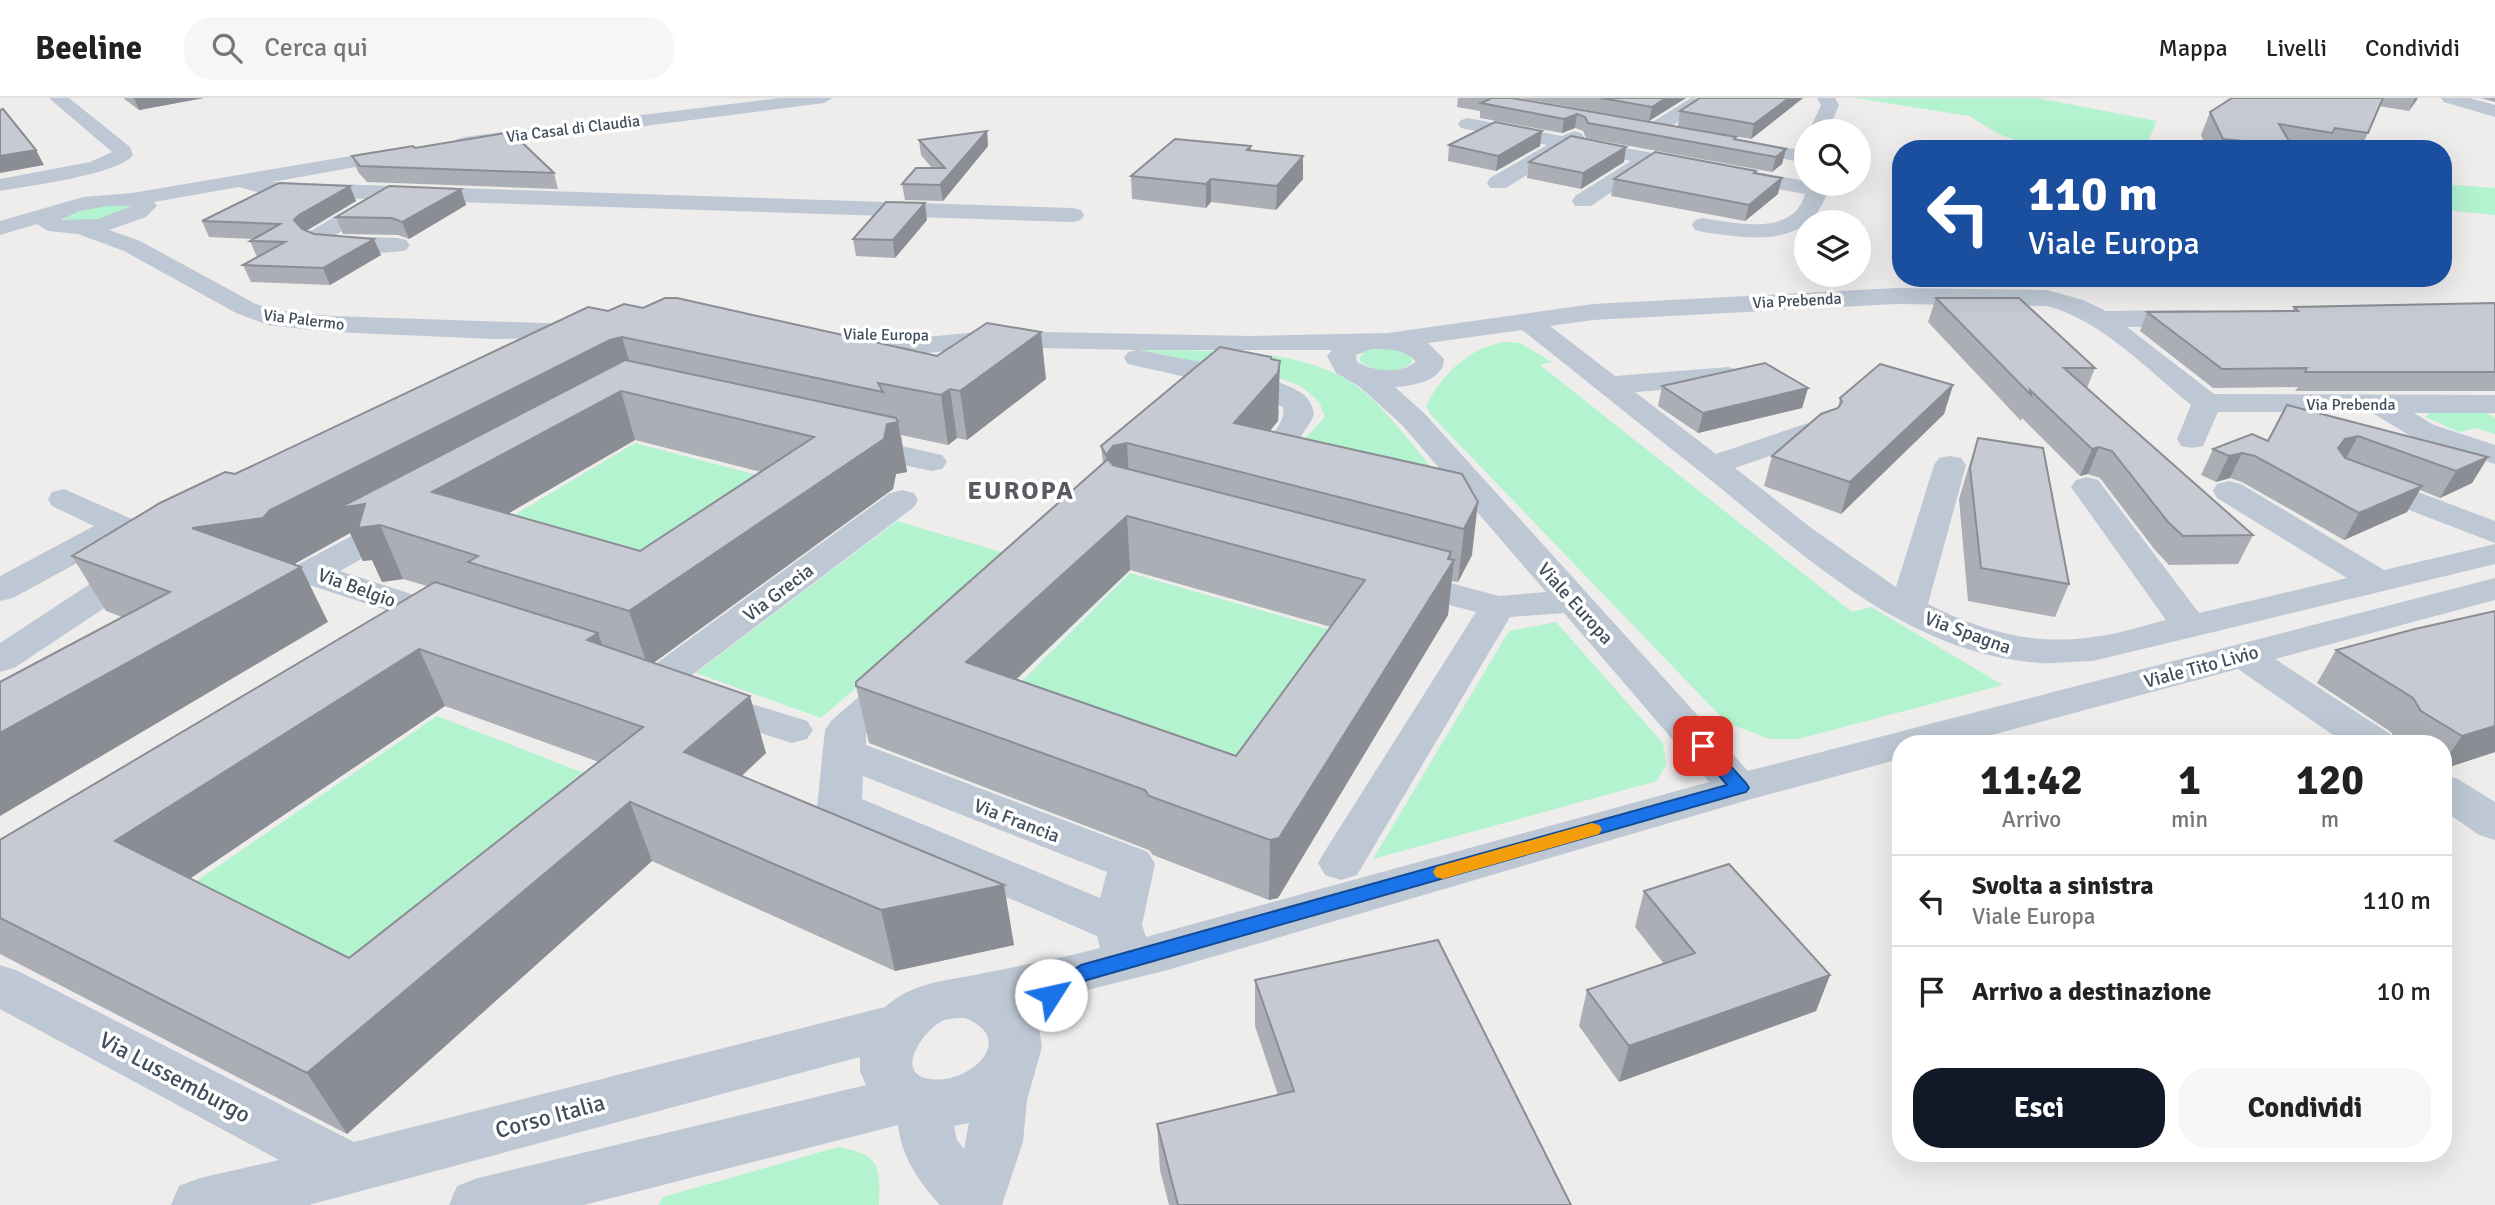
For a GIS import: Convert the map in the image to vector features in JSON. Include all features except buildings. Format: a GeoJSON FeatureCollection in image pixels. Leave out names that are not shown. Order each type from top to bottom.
{"type":"FeatureCollection","features":[{"type":"Feature","properties":{"kind":"street"},"geometry":{"type":"LineString","coordinates":[[58,98],[124,153],[109,162],[70,206]]}},
{"type":"Feature","properties":{"kind":"street","name":"Via Casal di Claudia"},"geometry":{"type":"LineString","coordinates":[[450,145],[824,98]]}},
{"type":"Feature","properties":{"kind":"street"},"geometry":{"type":"LineString","coordinates":[[1583,201],[1686,141],[1647,129],[1704,98]]}},
{"type":"Feature","properties":{"kind":"street"},"geometry":{"type":"LineString","coordinates":[[1824,119],[1830,104],[1826,98]]}},
{"type":"Feature","properties":{"kind":"street"},"geometry":{"type":"LineString","coordinates":[[2450,98],[2495,111]]}},
{"type":"Feature","properties":{"kind":"street"},"geometry":{"type":"LineString","coordinates":[[1468,124],[1794,183]]}},
{"type":"Feature","properties":{"kind":"street"},"geometry":{"type":"LineString","coordinates":[[1498,183],[1589,128]]}},
{"type":"Feature","properties":{"kind":"street"},"geometry":{"type":"LineString","coordinates":[[1711,140],[1794,155]]}},
{"type":"Feature","properties":{"kind":"street"},"geometry":{"type":"LineString","coordinates":[[0,230],[70,206],[134,205],[241,181],[425,150]]}},
{"type":"Feature","properties":{"kind":"street"},"geometry":{"type":"LineString","coordinates":[[241,181],[274,189],[1073,215]]}},
{"type":"Feature","properties":{"kind":"street"},"geometry":{"type":"LineString","coordinates":[[0,185],[70,206],[109,223],[134,205]]}},
{"type":"Feature","properties":{"kind":"street"},"geometry":{"type":"LineString","coordinates":[[390,193],[315,238],[325,243],[398,245]]}},
{"type":"Feature","properties":{"kind":"street"},"geometry":{"type":"LineString","coordinates":[[1703,225],[1762,231],[1784,229],[1809,208],[1813,196]]}},
{"type":"Feature","properties":{"kind":"street"},"geometry":{"type":"LineString","coordinates":[[132,246],[123,230],[134,205]]}},
{"type":"Feature","properties":{"kind":"street","name":"Via Palermo"},"geometry":{"type":"LineString","coordinates":[[70,206],[132,246],[246,308],[268,317],[312,323],[494,331],[578,337],[550,355],[529,351],[494,331]]}},
{"type":"Feature","properties":{"kind":"street","name":"Via Prebenda"},"geometry":{"type":"LineString","coordinates":[[1380,340],[1632,308],[1913,295],[2047,298],[2074,304],[2101,319],[2207,403],[2495,404]]}},
{"type":"Feature","properties":{"kind":"street","name":"Via Prebenda"},"geometry":{"type":"LineString","coordinates":[[2101,319],[2225,317]]}},
{"type":"Feature","properties":{"kind":"street","name":"Via Spagna"},"geometry":{"type":"LineString","coordinates":[[1527,321],[1809,542],[1908,609],[1976,638],[2022,651],[2051,654],[2100,648],[2495,554]]}},
{"type":"Feature","properties":{"kind":"street","name":"Via Prebenda"},"geometry":{"type":"LineString","coordinates":[[1422,367],[1454,342],[1490,327]]}},
{"type":"Feature","properties":{"kind":"street"},"geometry":{"type":"LineString","coordinates":[[940,371],[977,339]]}},
{"type":"Feature","properties":{"kind":"street","name":"Viale Europa"},"geometry":{"type":"LineString","coordinates":[[877,372],[820,345],[893,347],[977,339],[1252,344],[1380,340],[1417,346],[1422,367],[1388,379],[1356,373],[1305,353],[1252,344]]}},
{"type":"Feature","properties":{"kind":"street"},"geometry":{"type":"LineString","coordinates":[[1057,339],[1281,392],[1292,398],[1299,412],[1293,428],[1279,447],[1282,463],[1302,474],[1324,480]]}},
{"type":"Feature","properties":{"kind":"street"},"geometry":{"type":"LineString","coordinates":[[1356,373],[1344,365],[1342,353],[1349,347],[1380,340]]}},
{"type":"Feature","properties":{"kind":"street"},"geometry":{"type":"LineString","coordinates":[[1413,419],[1407,396],[1422,367]]}},
{"type":"Feature","properties":{"kind":"street","name":"Viale Europa"},"geometry":{"type":"LineString","coordinates":[[1356,373],[1413,419],[1740,788]]}},
{"type":"Feature","properties":{"kind":"street"},"geometry":{"type":"LineString","coordinates":[[1609,385],[1728,376]]}},
{"type":"Feature","properties":{"kind":"street"},"geometry":{"type":"LineString","coordinates":[[2192,439],[2207,403]]}},
{"type":"Feature","properties":{"kind":"street"},"geometry":{"type":"LineString","coordinates":[[2379,404],[2423,431],[2495,455]]}},
{"type":"Feature","properties":{"kind":"street"},"geometry":{"type":"LineString","coordinates":[[1712,466],[1816,430]]}},
{"type":"Feature","properties":{"kind":"street"},"geometry":{"type":"LineString","coordinates":[[824,438],[931,462]]}},
{"type":"Feature","properties":{"kind":"street"},"geometry":{"type":"LineString","coordinates":[[1908,609],[1950,465]]}},
{"type":"Feature","properties":{"kind":"street"},"geometry":{"type":"LineString","coordinates":[[2343,474],[2495,533]]}},
{"type":"Feature","properties":{"kind":"street"},"geometry":{"type":"LineString","coordinates":[[2087,487],[2190,627]]}},
{"type":"Feature","properties":{"kind":"street"},"geometry":{"type":"LineString","coordinates":[[2229,491],[2379,582]]}},
{"type":"Feature","properties":{"kind":"street"},"geometry":{"type":"LineString","coordinates":[[0,590],[120,526],[64,499]]}},
{"type":"Feature","properties":{"kind":"street","name":"Via Grecia"},"geometry":{"type":"LineString","coordinates":[[792,730],[641,681],[902,500]]}},
{"type":"Feature","properties":{"kind":"street","name":"Via Belgio"},"geometry":{"type":"LineString","coordinates":[[393,639],[448,618],[310,573],[430,507]]}},
{"type":"Feature","properties":{"kind":"street"},"geometry":{"type":"LineString","coordinates":[[1454,513],[1506,526]]}},
{"type":"Feature","properties":{"kind":"street"},"geometry":{"type":"LineString","coordinates":[[0,660],[171,547]]}},
{"type":"Feature","properties":{"kind":"street"},"geometry":{"type":"LineString","coordinates":[[1367,571],[1499,607],[1575,601]]}},
{"type":"Feature","properties":{"kind":"street","name":"Viale Tito Livio"},"geometry":{"type":"LineString","coordinates":[[1940,735],[2495,589]]}},
{"type":"Feature","properties":{"kind":"street"},"geometry":{"type":"LineString","coordinates":[[1340,863],[1499,607]]}},
{"type":"Feature","properties":{"kind":"street"},"geometry":{"type":"LineString","coordinates":[[2243,655],[2362,735]]}},
{"type":"Feature","properties":{"kind":"street"},"geometry":{"type":"LineString","coordinates":[[927,658],[846,730],[839,807],[1109,953]]}},
{"type":"Feature","properties":{"kind":"street"},"geometry":{"type":"LineString","coordinates":[[1740,788],[1892,747]]}},
{"type":"Feature","properties":{"kind":"street","name":"Via Francia"},"geometry":{"type":"LineString","coordinates":[[845,752],[1132,864],[1109,953]]}},
{"type":"Feature","properties":{"kind":"street","name":"Corso Italia"},"geometry":{"type":"LineString","coordinates":[[200,1205],[350,1169],[899,1025],[930,1003],[968,997],[1109,953],[1740,788]]}},
{"type":"Feature","properties":{"kind":"street"},"geometry":{"type":"LineString","coordinates":[[2452,795],[2495,824]]}},
{"type":"Feature","properties":{"kind":"street","name":"Corso Italia"},"geometry":{"type":"LineString","coordinates":[[478,1205],[918,1101],[946,1105],[966,1101],[999,1080],[1014,1056],[1032,1017],[1051,995],[1109,953]]}},
{"type":"Feature","properties":{"kind":"street","name":"Via Lussemburgo"},"geometry":{"type":"LineString","coordinates":[[0,985],[350,1169]]}},
{"type":"Feature","properties":{"kind":"street"},"geometry":{"type":"LineString","coordinates":[[899,1025],[890,1040],[885,1057],[887,1073],[896,1088],[918,1101],[924,1129],[936,1160],[973,1202],[995,1142],[999,1100],[1014,1056],[1016,1031],[1010,1018],[985,1000],[968,997]]}},
{"type":"Feature","properties":{"kind":"green space"},"geometry":{"type":"Polygon","coordinates":[[[1855,98],[2037,98],[2157,121],[2149,140],[2015,140],[1969,116],[1855,98]]]}},
{"type":"Feature","properties":{"kind":"green space"},"geometry":{"type":"Polygon","coordinates":[[[2452,185],[2495,188],[2495,215],[2452,211],[2452,185]]]}},
{"type":"Feature","properties":{"kind":"green space"},"geometry":{"type":"Polygon","coordinates":[[[94,205],[130,208],[102,220],[66,221],[64,218],[67,214],[94,205]]]}},
{"type":"Feature","properties":{"kind":"green space"},"geometry":{"type":"Polygon","coordinates":[[[1504,342],[1520,343],[1552,362],[1540,365],[1852,612],[1871,607],[2003,685],[1798,739],[1769,739],[1726,722],[1431,415],[1426,406],[1448,373],[1468,356],[1504,342]]]}},
{"type":"Feature","properties":{"kind":"green space"},"geometry":{"type":"Polygon","coordinates":[[[1398,349],[1410,355],[1412,362],[1394,371],[1373,368],[1359,358],[1365,351],[1398,349]]]}},
{"type":"Feature","properties":{"kind":"green space"},"geometry":{"type":"Polygon","coordinates":[[[1139,350],[1261,354],[1292,359],[1348,380],[1371,398],[1401,430],[1448,488],[1297,447],[1325,417],[1319,402],[1301,386],[1276,377],[1139,350]]]}},
{"type":"Feature","properties":{"kind":"green space"},"geometry":{"type":"Polygon","coordinates":[[[2479,409],[2495,418],[2495,434],[2476,428],[2459,432],[2425,417],[2430,412],[2479,409]]]}},
{"type":"Feature","properties":{"kind":"green space"},"geometry":{"type":"Polygon","coordinates":[[[635,443],[815,490],[657,605],[464,545],[635,443]]]}},
{"type":"Feature","properties":{"kind":"green space"},"geometry":{"type":"Polygon","coordinates":[[[897,521],[1011,555],[821,718],[696,673],[897,521]]]}},
{"type":"Feature","properties":{"kind":"green space"},"geometry":{"type":"Polygon","coordinates":[[[1130,573],[1355,637],[1236,803],[986,717],[1130,573]]]}},
{"type":"Feature","properties":{"kind":"green space"},"geometry":{"type":"Polygon","coordinates":[[[1556,622],[1663,743],[1666,765],[1657,781],[1373,859],[1509,631],[1556,622]]]}},
{"type":"Feature","properties":{"kind":"green space"},"geometry":{"type":"Polygon","coordinates":[[[437,716],[638,794],[390,1001],[176,895],[437,716]]]}},
{"type":"Feature","properties":{"kind":"green space"},"geometry":{"type":"Polygon","coordinates":[[[838,1147],[863,1154],[875,1164],[879,1180],[879,1205],[658,1205],[663,1197],[838,1147]]]}},
{"type":"Feature","properties":{"kind":"slow traffic"},"geometry":{"type":"LineString","coordinates":[[1443,872],[1592,829]]}},
{"type":"Feature","properties":{"kind":"district","name":"EUROPA"},"geometry":{"type":"Point","coordinates":[1021,490]}},
{"type":"Feature","properties":{"kind":"route"},"geometry":{"type":"LineString","coordinates":[[1051,995],[1081,973],[1164,952],[1740,788],[1703,746]]}}]}
